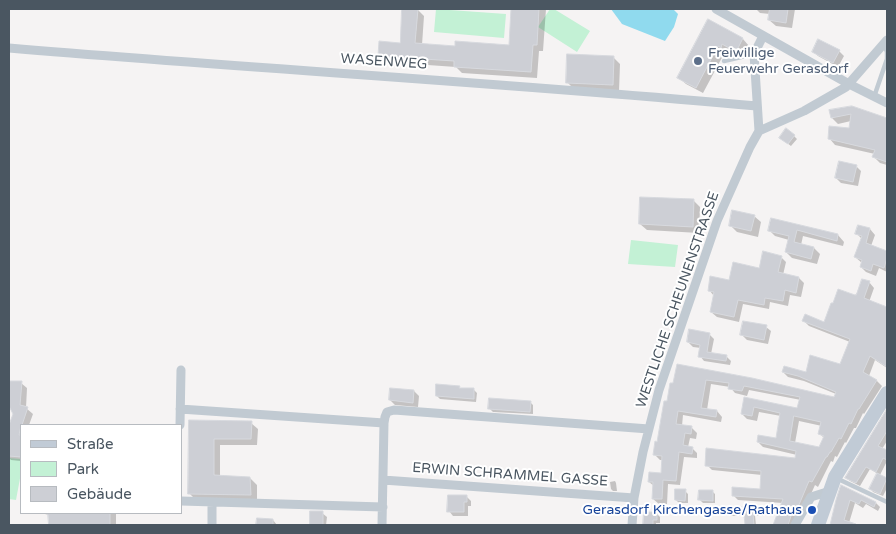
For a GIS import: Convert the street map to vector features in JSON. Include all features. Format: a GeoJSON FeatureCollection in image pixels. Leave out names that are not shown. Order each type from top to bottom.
{"type":"FeatureCollection","features":[{"type":"Feature","properties":{"kind":"main road"},"geometry":{"type":"LineString","coordinates":[[818,525],[833,484],[887,393]]}},
{"type":"Feature","properties":{"kind":"street"},"geometry":{"type":"LineString","coordinates":[[716,9],[887,103]]}},
{"type":"Feature","properties":{"kind":"street"},"geometry":{"type":"LineString","coordinates":[[763,36],[754,54],[759,131],[804,111],[850,84],[886,42]]}},
{"type":"Feature","properties":{"kind":"street","name":"WASENWEG"},"geometry":{"type":"LineString","coordinates":[[9,48],[561,89],[756,106]]}},
{"type":"Feature","properties":{"kind":"street","name":"WESTLICHE SCHEUNENSTRASSE"},"geometry":{"type":"LineString","coordinates":[[632,525],[634,498],[643,452],[660,390],[717,222],[759,131]]}},
{"type":"Feature","properties":{"kind":"street"},"geometry":{"type":"LineString","coordinates":[[180,424],[181,370]]}},
{"type":"Feature","properties":{"kind":"street"},"geometry":{"type":"LineString","coordinates":[[180,409],[384,423]]}},
{"type":"Feature","properties":{"kind":"street"},"geometry":{"type":"LineString","coordinates":[[382,525],[384,423],[387,412],[394,410],[649,429]]}},
{"type":"Feature","properties":{"kind":"street","name":"ERWIN SCHRAMMEL GASSE"},"geometry":{"type":"LineString","coordinates":[[383,480],[634,498]]}},
{"type":"Feature","properties":{"kind":"street"},"geometry":{"type":"LineString","coordinates":[[795,525],[811,496],[833,484]]}},
{"type":"Feature","properties":{"kind":"street"},"geometry":{"type":"LineString","coordinates":[[182,501],[383,507]]}},
{"type":"Feature","properties":{"kind":"street"},"geometry":{"type":"LineString","coordinates":[[212,502],[212,525]]}},
{"type":"Feature","properties":{"kind":"lane"},"geometry":{"type":"LineString","coordinates":[[874,97],[887,59],[886,42]]}},
{"type":"Feature","properties":{"kind":"lane"},"geometry":{"type":"LineString","coordinates":[[724,61],[754,54]]}},
{"type":"Feature","properties":{"kind":"lane"},"geometry":{"type":"LineString","coordinates":[[833,484],[887,502]]}},
{"type":"Feature","properties":{"kind":"green space"},"geometry":{"type":"Polygon","coordinates":[[[436,9],[506,14],[504,38],[434,32],[436,9]]]}},
{"type":"Feature","properties":{"kind":"green space"},"geometry":{"type":"Polygon","coordinates":[[[550,9],[554,9],[590,31],[577,52],[538,27],[550,9]]]}},
{"type":"Feature","properties":{"kind":"green space"},"geometry":{"type":"Polygon","coordinates":[[[631,240],[678,245],[675,267],[628,264],[631,240]]]}},
{"type":"Feature","properties":{"kind":"green space"},"geometry":{"type":"Polygon","coordinates":[[[9,458],[20,459],[20,478],[16,500],[9,499],[9,458]]]}},
{"type":"Feature","properties":{"kind":"water"},"geometry":{"type":"Polygon","coordinates":[[[611,9],[673,9],[678,14],[674,27],[665,41],[622,24],[611,9]]]}},
{"type":"Feature","properties":{"kind":"building"},"geometry":{"type":"Polygon","coordinates":[[[402,9],[418,9],[415,43],[455,46],[455,41],[509,45],[511,9],[539,9],[537,45],[533,45],[531,72],[454,67],[454,61],[378,56],[379,41],[400,43],[402,9]]]}},
{"type":"Feature","properties":{"kind":"building"},"geometry":{"type":"Polygon","coordinates":[[[770,9],[788,9],[786,23],[768,20],[770,9]]]}},
{"type":"Feature","properties":{"kind":"building","name":"Freiwillige Feuerwehr Gerasdorf"},"geometry":{"type":"Polygon","coordinates":[[[708,19],[743,38],[736,52],[722,44],[721,48],[718,46],[696,88],[677,78],[708,19]]]}},
{"type":"Feature","properties":{"kind":"building"},"geometry":{"type":"Polygon","coordinates":[[[818,39],[840,50],[833,63],[812,52],[818,39]]]}},
{"type":"Feature","properties":{"kind":"building"},"geometry":{"type":"Polygon","coordinates":[[[567,54],[614,56],[613,85],[566,83],[567,54]]]}},
{"type":"Feature","properties":{"kind":"building"},"geometry":{"type":"Polygon","coordinates":[[[852,106],[887,118],[887,162],[872,157],[875,150],[828,139],[829,126],[849,128],[851,114],[831,118],[829,110],[852,106]]]}},
{"type":"Feature","properties":{"kind":"building"},"geometry":{"type":"Polygon","coordinates":[[[786,128],[795,135],[788,144],[779,138],[786,128]]]}},
{"type":"Feature","properties":{"kind":"building"},"geometry":{"type":"Polygon","coordinates":[[[839,161],[857,165],[853,182],[835,178],[839,161]]]}},
{"type":"Feature","properties":{"kind":"building"},"geometry":{"type":"Polygon","coordinates":[[[640,197],[694,199],[693,227],[639,224],[640,197]]]}},
{"type":"Feature","properties":{"kind":"building"},"geometry":{"type":"Polygon","coordinates":[[[732,210],[755,215],[751,231],[729,226],[732,210]]]}},
{"type":"Feature","properties":{"kind":"building"},"geometry":{"type":"Polygon","coordinates":[[[771,218],[838,234],[837,241],[797,230],[794,242],[814,247],[811,259],[785,252],[789,236],[768,231],[771,218]]]}},
{"type":"Feature","properties":{"kind":"building"},"geometry":{"type":"Polygon","coordinates":[[[858,225],[870,228],[866,243],[887,251],[884,268],[873,264],[871,271],[860,267],[862,260],[854,257],[862,236],[855,234],[858,225]]]}},
{"type":"Feature","properties":{"kind":"building"},"geometry":{"type":"Polygon","coordinates":[[[763,251],[782,256],[778,272],[799,277],[796,293],[785,290],[783,301],[765,298],[764,305],[738,300],[734,317],[710,312],[714,292],[708,291],[710,276],[729,280],[733,262],[759,268],[763,251]]]}},
{"type":"Feature","properties":{"kind":"building"},"geometry":{"type":"Polygon","coordinates":[[[862,279],[870,281],[864,298],[887,307],[887,367],[870,356],[863,372],[877,380],[858,409],[851,424],[849,423],[841,439],[839,438],[826,457],[812,482],[809,481],[798,507],[794,514],[792,513],[788,525],[773,525],[783,499],[732,496],[732,487],[760,489],[761,471],[705,466],[706,448],[795,458],[796,451],[757,442],[758,435],[776,438],[780,413],[754,407],[752,416],[741,414],[744,397],[797,408],[800,397],[744,386],[742,391],[728,389],[729,383],[706,380],[701,408],[717,410],[716,417],[678,411],[676,424],[692,426],[691,434],[685,433],[683,445],[693,447],[692,454],[679,452],[676,481],[663,480],[662,499],[652,499],[653,482],[648,482],[649,472],[661,473],[662,456],[653,455],[655,441],[657,442],[664,401],[667,401],[670,383],[673,383],[677,364],[752,378],[834,397],[836,392],[798,376],[782,372],[784,366],[806,372],[810,355],[840,364],[850,339],[802,321],[805,314],[824,322],[838,289],[856,295],[862,279]],[[794,416],[790,441],[819,447],[824,436],[818,434],[821,422],[794,416]]]}},
{"type":"Feature","properties":{"kind":"building"},"geometry":{"type":"Polygon","coordinates":[[[743,321],[767,325],[764,340],[740,335],[743,321]]]}},
{"type":"Feature","properties":{"kind":"building"},"geometry":{"type":"Polygon","coordinates":[[[689,329],[710,333],[707,352],[727,355],[726,361],[698,357],[700,345],[687,342],[689,329]]]}},
{"type":"Feature","properties":{"kind":"building"},"geometry":{"type":"Polygon","coordinates":[[[9,381],[22,381],[20,405],[28,407],[22,424],[20,424],[20,457],[9,456],[9,425],[13,414],[9,406],[9,381]]]}},
{"type":"Feature","properties":{"kind":"building"},"geometry":{"type":"Polygon","coordinates":[[[436,384],[460,386],[459,388],[474,388],[474,399],[436,396],[436,384]]]}},
{"type":"Feature","properties":{"kind":"building"},"geometry":{"type":"Polygon","coordinates":[[[390,388],[414,390],[413,403],[389,400],[390,388]]]}},
{"type":"Feature","properties":{"kind":"building"},"geometry":{"type":"Polygon","coordinates":[[[489,398],[531,401],[530,412],[488,409],[489,398]]]}},
{"type":"Feature","properties":{"kind":"building"},"geometry":{"type":"Polygon","coordinates":[[[887,409],[887,431],[878,446],[887,450],[887,460],[883,458],[876,472],[866,467],[856,483],[845,478],[887,409]]]}},
{"type":"Feature","properties":{"kind":"building"},"geometry":{"type":"Polygon","coordinates":[[[189,420],[252,421],[251,439],[214,439],[214,475],[250,477],[251,495],[188,494],[189,420]]]}},
{"type":"Feature","properties":{"kind":"building"},"geometry":{"type":"Polygon","coordinates":[[[877,473],[887,478],[880,494],[869,489],[877,473]]]}},
{"type":"Feature","properties":{"kind":"building"},"geometry":{"type":"Polygon","coordinates":[[[841,485],[876,502],[874,507],[861,500],[859,504],[850,500],[844,520],[856,525],[830,525],[841,485]]]}},
{"type":"Feature","properties":{"kind":"building"},"geometry":{"type":"Polygon","coordinates":[[[675,489],[686,489],[685,501],[675,500],[675,489]]]}},
{"type":"Feature","properties":{"kind":"building"},"geometry":{"type":"Polygon","coordinates":[[[699,490],[713,490],[713,501],[698,500],[699,490]]]}},
{"type":"Feature","properties":{"kind":"building"},"geometry":{"type":"Polygon","coordinates":[[[448,495],[467,495],[467,502],[464,502],[464,512],[447,512],[448,495]]]}},
{"type":"Feature","properties":{"kind":"building"},"geometry":{"type":"Polygon","coordinates":[[[761,507],[761,514],[753,514],[754,525],[745,525],[744,514],[725,514],[725,508],[761,507]]]}},
{"type":"Feature","properties":{"kind":"building"},"geometry":{"type":"Polygon","coordinates":[[[310,511],[323,511],[323,525],[310,525],[310,511]]]}},
{"type":"Feature","properties":{"kind":"building"},"geometry":{"type":"Polygon","coordinates":[[[644,512],[657,512],[657,520],[653,520],[653,525],[643,525],[644,512]]]}},
{"type":"Feature","properties":{"kind":"building"},"geometry":{"type":"Polygon","coordinates":[[[48,514],[110,514],[110,525],[49,525],[48,514]]]}},
{"type":"Feature","properties":{"kind":"building"},"geometry":{"type":"Polygon","coordinates":[[[257,518],[273,519],[273,525],[256,525],[257,518]]]}},
{"type":"Feature","properties":{"kind":"place","name":"Freiwillige Feuerwehr Gerasdorf"},"geometry":{"type":"Point","coordinates":[698,61]}},
{"type":"Feature","properties":{"kind":"place","name":"Gerasdorf Kirchengasse/Rathaus"},"geometry":{"type":"Point","coordinates":[812,510]}}]}
